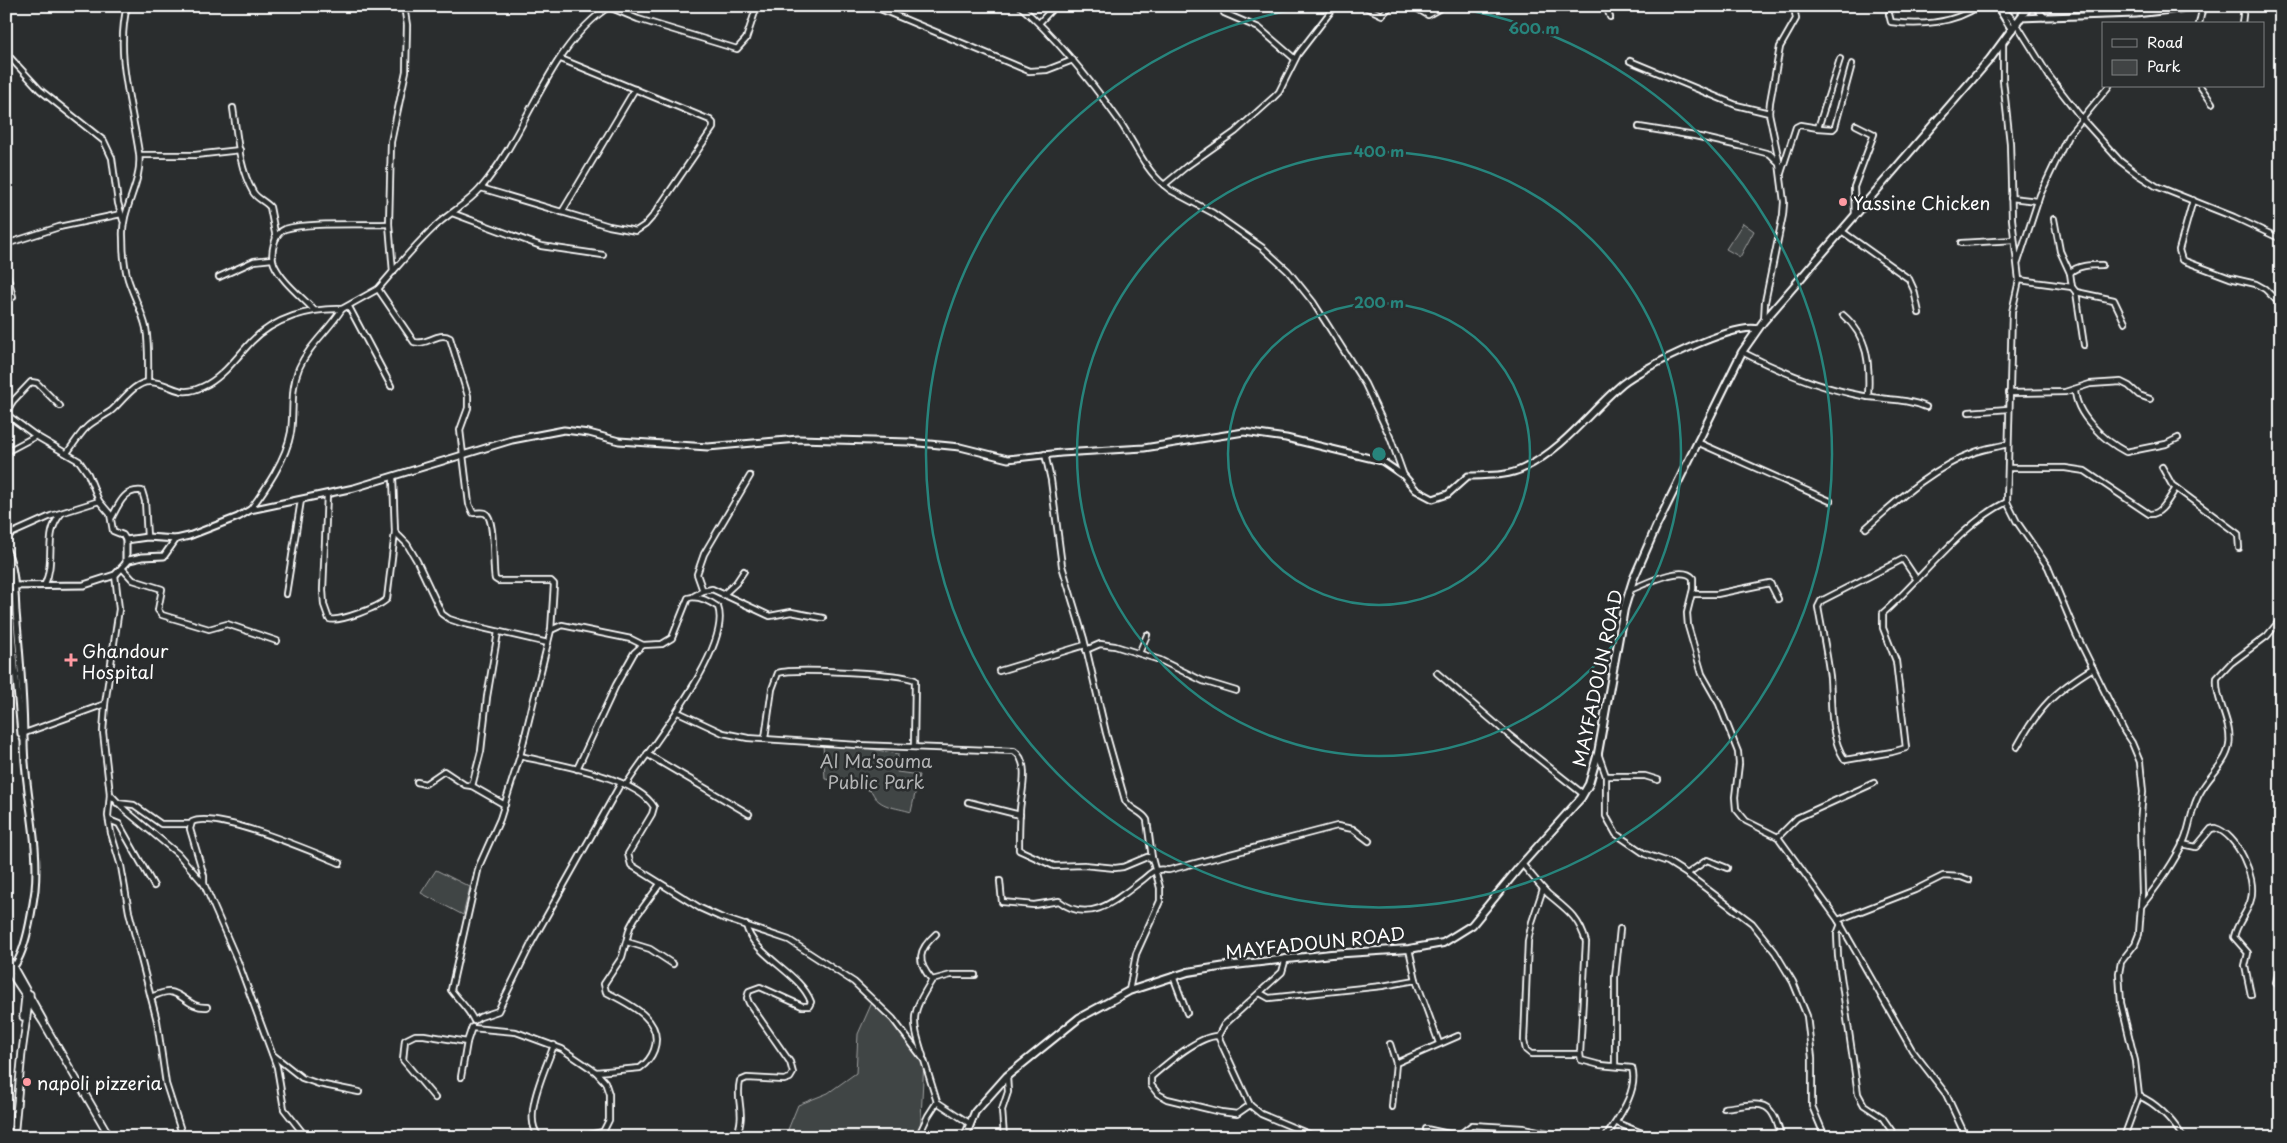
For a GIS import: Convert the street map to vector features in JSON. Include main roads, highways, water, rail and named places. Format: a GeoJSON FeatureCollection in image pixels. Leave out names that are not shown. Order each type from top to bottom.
{"type":"FeatureCollection","features":[{"type":"Feature","properties":{"kind":"main road","name":"MAYFADOUN ROAD"},"geometry":{"type":"LineString","coordinates":[[965,1137],[970,1123],[982,1102],[1007,1076],[1079,1018],[1130,991],[1173,976],[1226,966],[1286,958],[1409,949],[1443,943],[1464,931],[1483,913],[1522,864],[1583,794],[1589,784],[1598,753],[1620,629],[1630,590],[1656,525],[1742,352],[1758,329],[1990,59],[2029,6]]}},
{"type":"Feature","properties":{"kind":"main road"},"geometry":{"type":"LineString","coordinates":[[6,954],[14,966],[28,996],[110,1137]]}},
{"type":"Feature","properties":{"kind":"main road"},"geometry":{"type":"LineString","coordinates":[[8,969],[28,996],[14,1137]]}},
{"type":"Feature","properties":{"kind":"place","name":"Yassine Chicken"},"geometry":{"type":"Point","coordinates":[1843,202]}},
{"type":"Feature","properties":{"kind":"place","name":"Ghandour Hospital"},"geometry":{"type":"Point","coordinates":[71,660]}},
{"type":"Feature","properties":{"kind":"place","name":"napoli pizzeria"},"geometry":{"type":"Point","coordinates":[27,1082]}},
{"type":"Feature","properties":{"kind":"park label","name":"Al Ma'souma Public Park"},"geometry":{"type":"Point","coordinates":[876,770]}}]}
